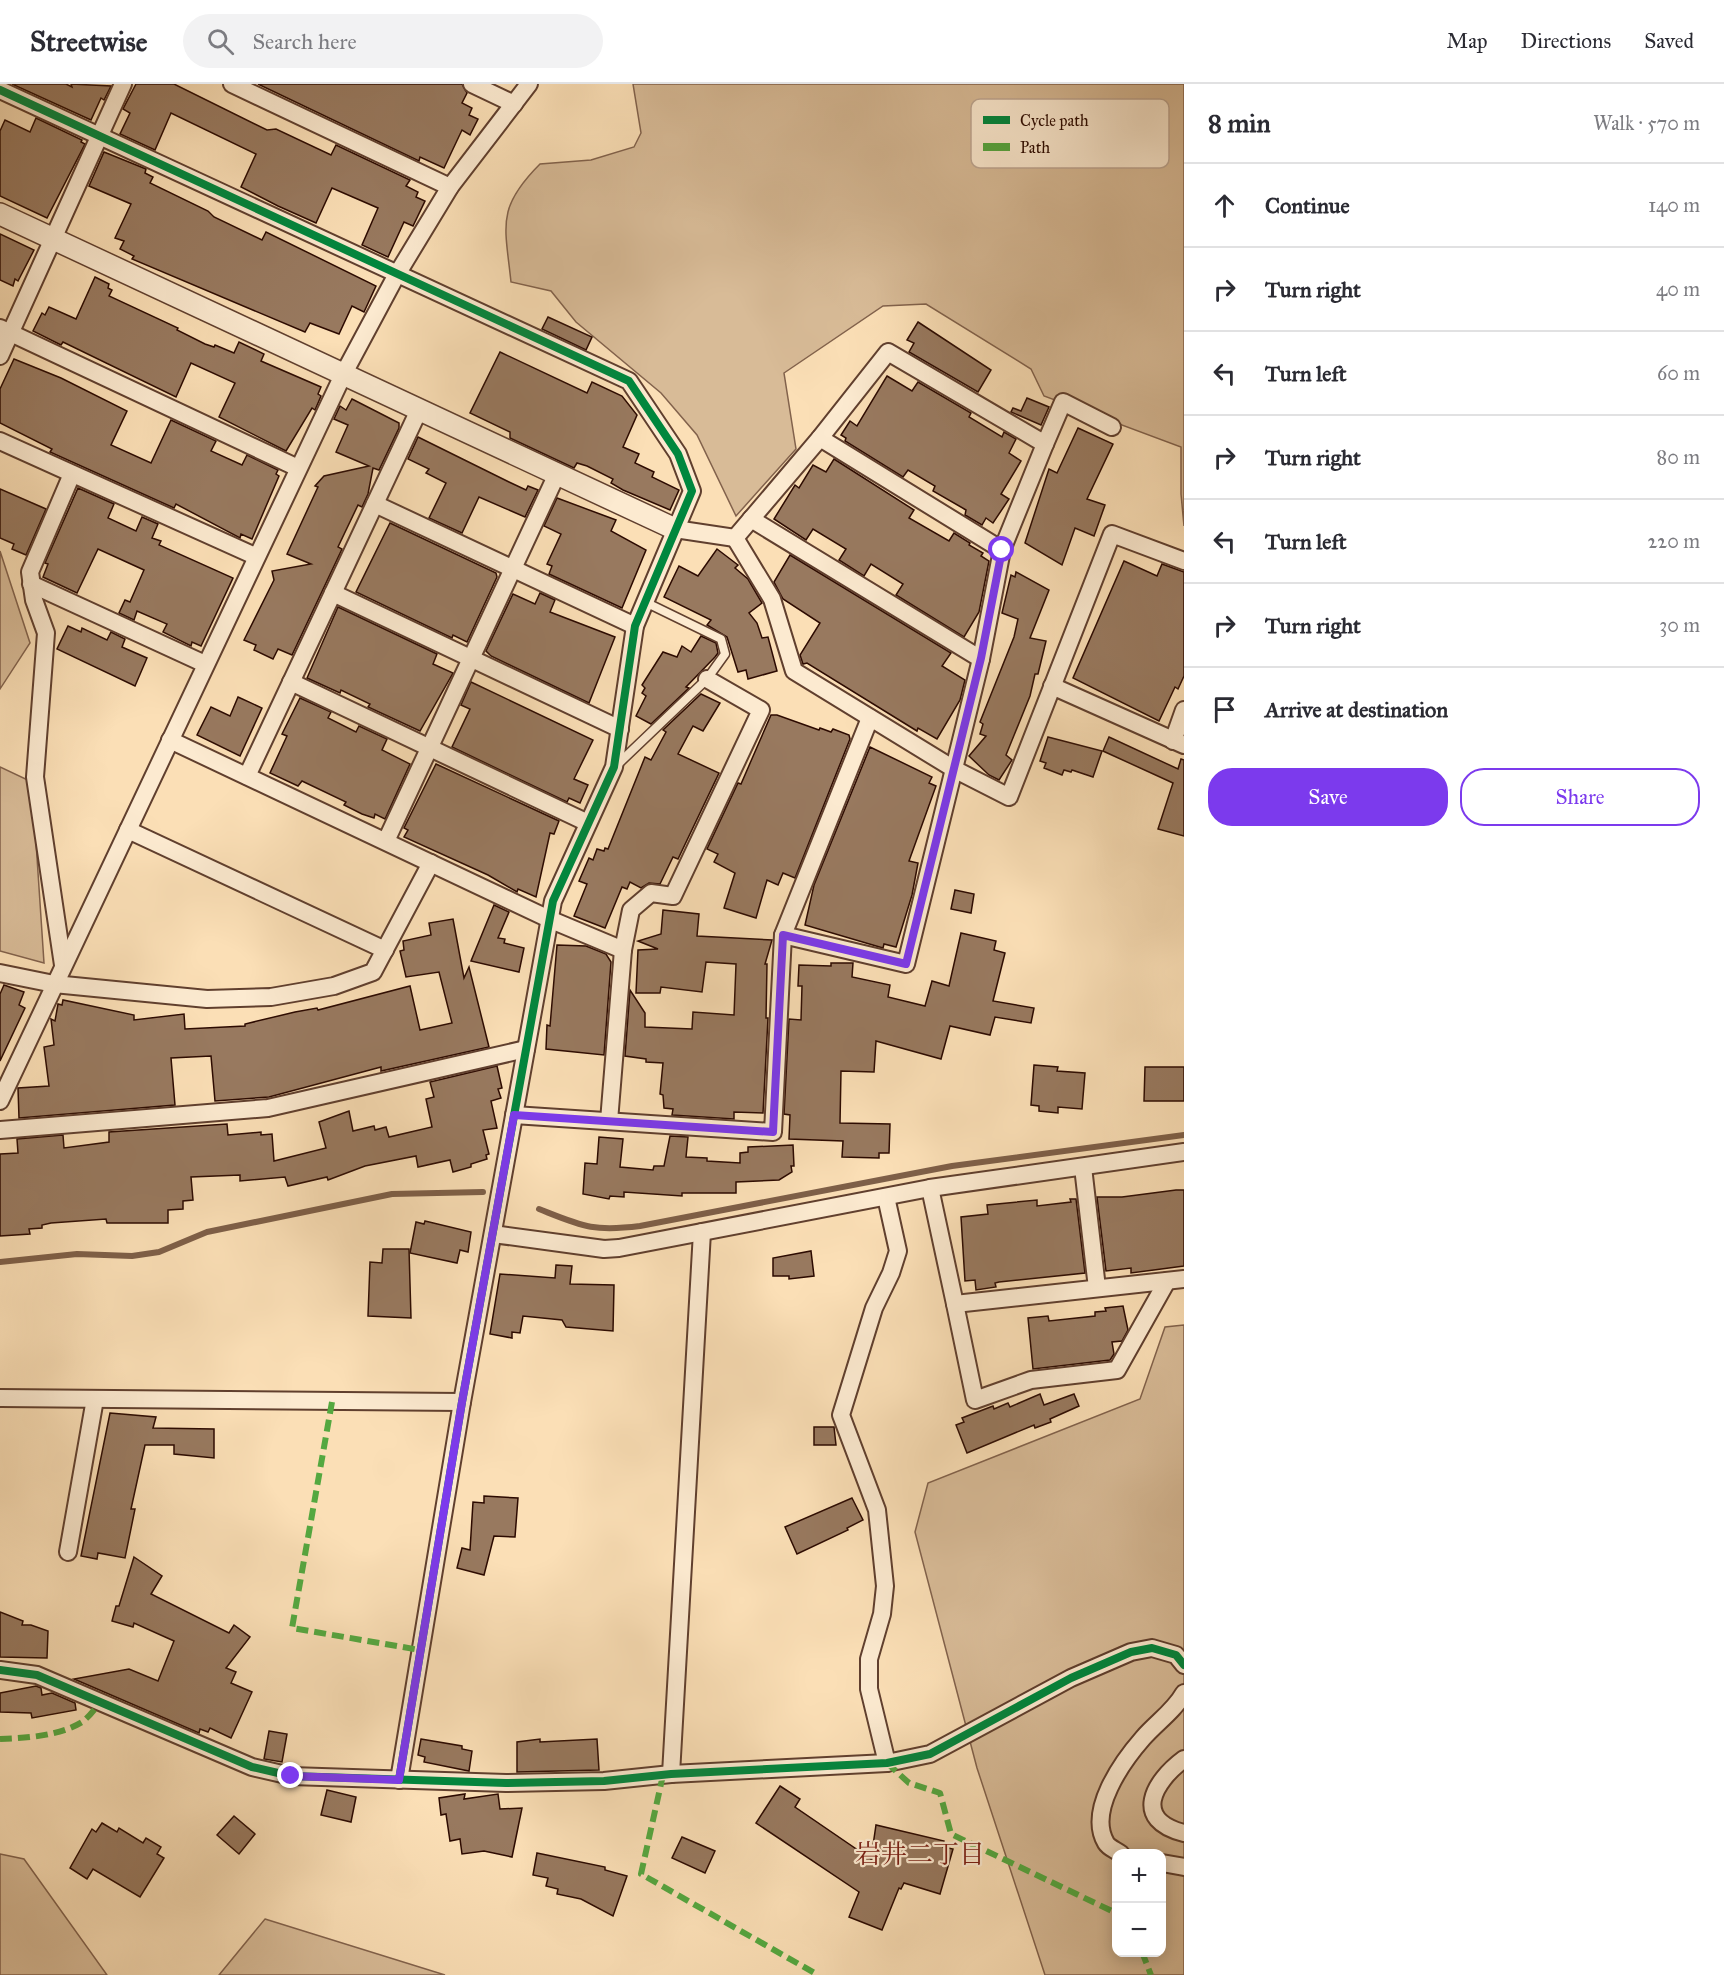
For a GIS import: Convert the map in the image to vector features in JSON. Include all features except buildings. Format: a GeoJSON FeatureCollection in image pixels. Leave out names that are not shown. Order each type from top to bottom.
{"type":"FeatureCollection","features":[{"type":"Feature","properties":{"kind":"street"},"geometry":{"type":"LineString","coordinates":[[0,356],[5,330],[54,239],[123,84]]}},
{"type":"Feature","properties":{"kind":"street"},"geometry":{"type":"LineString","coordinates":[[232,84],[450,187]]}},
{"type":"Feature","properties":{"kind":"street"},"geometry":{"type":"LineString","coordinates":[[472,84],[514,104]]}},
{"type":"Feature","properties":{"kind":"street"},"geometry":{"type":"LineString","coordinates":[[0,1101],[342,375],[396,276],[450,187],[529,84]]}},
{"type":"Feature","properties":{"kind":"street"},"geometry":{"type":"LineString","coordinates":[[0,90],[396,276],[629,381],[678,454],[692,491],[634,626],[614,767],[553,901],[462,1402],[399,1780]]}},
{"type":"Feature","properties":{"kind":"street"},"geometry":{"type":"LineString","coordinates":[[0,214],[675,529],[735,538]]}},
{"type":"Feature","properties":{"kind":"street"},"geometry":{"type":"LineString","coordinates":[[5,330],[298,468]]}},
{"type":"Feature","properties":{"kind":"street"},"geometry":{"type":"LineString","coordinates":[[735,538],[888,352],[1046,444]]}},
{"type":"Feature","properties":{"kind":"street"},"geometry":{"type":"LineString","coordinates":[[783,935],[906,964],[981,658],[1002,550],[1063,402],[1112,427]]}},
{"type":"Feature","properties":{"kind":"street"},"geometry":{"type":"LineString","coordinates":[[247,776],[419,410]]}},
{"type":"Feature","properties":{"kind":"street"},"geometry":{"type":"LineString","coordinates":[[819,438],[1002,550]]}},
{"type":"Feature","properties":{"kind":"street"},"geometry":{"type":"LineString","coordinates":[[0,441],[255,556]]}},
{"type":"Feature","properties":{"kind":"street"},"geometry":{"type":"LineString","coordinates":[[63,965],[35,777],[46,633],[31,584],[30,572],[72,474]]}},
{"type":"Feature","properties":{"kind":"street"},"geometry":{"type":"LineString","coordinates":[[386,841],[557,474]]}},
{"type":"Feature","properties":{"kind":"street"},"geometry":{"type":"LineString","coordinates":[[375,504],[634,626]]}},
{"type":"Feature","properties":{"kind":"street"},"geometry":{"type":"LineString","coordinates":[[751,519],[981,658]]}},
{"type":"Feature","properties":{"kind":"street"},"geometry":{"type":"LineString","coordinates":[[735,538],[772,599],[794,671],[954,769],[1009,797],[1112,534],[1184,561]]}},
{"type":"Feature","properties":{"kind":"street"},"geometry":{"type":"LineString","coordinates":[[31,584],[205,664]]}},
{"type":"Feature","properties":{"kind":"street"},"geometry":{"type":"LineString","coordinates":[[333,593],[620,729]]}},
{"type":"Feature","properties":{"kind":"street"},"geometry":{"type":"LineString","coordinates":[[609,1121],[623,950],[631,910],[651,893],[673,896],[761,710],[706,679]]}},
{"type":"Feature","properties":{"kind":"street"},"geometry":{"type":"LineString","coordinates":[[291,682],[588,823]]}},
{"type":"Feature","properties":{"kind":"street"},"geometry":{"type":"LineString","coordinates":[[1052,686],[1178,743],[1184,710]]}},
{"type":"Feature","properties":{"kind":"street"},"geometry":{"type":"LineString","coordinates":[[514,1115],[773,1132],[783,935],[870,718]]}},
{"type":"Feature","properties":{"kind":"street"},"geometry":{"type":"LineString","coordinates":[[170,740],[549,919],[623,950]]}},
{"type":"Feature","properties":{"kind":"street"},"geometry":{"type":"LineString","coordinates":[[128,830],[385,950]]}},
{"type":"Feature","properties":{"kind":"street"},"geometry":{"type":"LineString","coordinates":[[0,973],[54,984],[207,999],[271,997],[334,986],[373,972],[431,863]]}},
{"type":"Feature","properties":{"kind":"street"},"geometry":{"type":"LineString","coordinates":[[0,1130],[268,1108],[526,1049]]}},
{"type":"Feature","properties":{"kind":"street"},"geometry":{"type":"LineString","coordinates":[[494,1234],[604,1249],[930,1188],[1184,1152]]}},
{"type":"Feature","properties":{"kind":"street"},"geometry":{"type":"LineString","coordinates":[[1083,1167],[1097,1288]]}},
{"type":"Feature","properties":{"kind":"street"},"geometry":{"type":"LineString","coordinates":[[930,1188],[975,1400],[1031,1380],[1117,1370],[1176,1280]]}},
{"type":"Feature","properties":{"kind":"street"},"geometry":{"type":"LineString","coordinates":[[886,1197],[898,1251],[891,1273],[874,1308],[841,1415],[877,1510],[885,1586],[882,1614],[869,1659],[869,1689],[887,1763]]}},
{"type":"Feature","properties":{"kind":"street"},"geometry":{"type":"LineString","coordinates":[[672,1774],[702,1232]]}},
{"type":"Feature","properties":{"kind":"street"},"geometry":{"type":"LineString","coordinates":[[955,1304],[1176,1280]]}},
{"type":"Feature","properties":{"kind":"street"},"geometry":{"type":"LineString","coordinates":[[0,1398],[462,1402]]}},
{"type":"Feature","properties":{"kind":"street"},"geometry":{"type":"LineString","coordinates":[[68,1552],[95,1399]]}},
{"type":"Feature","properties":{"kind":"street"},"geometry":{"type":"LineString","coordinates":[[0,1671],[37,1675],[252,1767],[291,1776],[506,1783],[604,1781],[672,1774],[887,1763],[930,1754],[1071,1678],[1131,1652],[1152,1648],[1176,1655],[1184,1665]]}},
{"type":"Feature","properties":{"kind":"street"},"geometry":{"type":"LineString","coordinates":[[1113,1849],[1107,1845],[1100,1828],[1104,1802],[1124,1761],[1145,1736],[1178,1704],[1184,1693]]}},
{"type":"Feature","properties":{"kind":"street"},"geometry":{"type":"LineString","coordinates":[[1184,1759],[1166,1772],[1152,1797],[1154,1815],[1167,1829],[1184,1833]]}},
{"type":"Feature","properties":{"kind":"street"},"geometry":{"type":"LineString","coordinates":[[1166,1864],[1184,1867]]}},
{"type":"Feature","properties":{"kind":"lane"},"geometry":{"type":"LineString","coordinates":[[614,767],[706,679],[725,654],[721,639],[645,602]]}},
{"type":"Feature","properties":{"kind":"shaded area"},"geometry":{"type":"Polygon","coordinates":[[[633,84],[1184,84],[1184,526],[1181,447],[1044,396],[1031,369],[926,304],[883,306],[784,373],[796,449],[736,516],[697,435],[661,393],[576,322],[551,291],[511,282],[506,231],[507,218],[516,193],[526,179],[540,164],[591,160],[634,147],[641,133],[633,84]]]}},
{"type":"Feature","properties":{"kind":"shaded area"},"geometry":{"type":"Polygon","coordinates":[[[0,551],[30,643],[0,689],[0,551]]]}},
{"type":"Feature","properties":{"kind":"shaded area"},"geometry":{"type":"Polygon","coordinates":[[[0,767],[32,782],[44,963],[0,951],[0,767]]]}},
{"type":"Feature","properties":{"kind":"shaded area"},"geometry":{"type":"Polygon","coordinates":[[[1184,1325],[1184,1975],[1045,1975],[977,1768],[915,1532],[928,1483],[1140,1399],[1165,1327],[1184,1325]]]}},
{"type":"Feature","properties":{"kind":"shaded area"},"geometry":{"type":"Polygon","coordinates":[[[0,1854],[24,1859],[107,1975],[0,1975],[0,1854]]]}},
{"type":"Feature","properties":{"kind":"shaded area"},"geometry":{"type":"Polygon","coordinates":[[[265,1919],[445,1975],[219,1975],[265,1919]]]}},
{"type":"Feature","properties":{"kind":"waterway"},"geometry":{"type":"LineString","coordinates":[[539,1209],[588,1226],[624,1228],[952,1166],[1184,1135]]}},
{"type":"Feature","properties":{"kind":"waterway"},"geometry":{"type":"LineString","coordinates":[[0,1262],[77,1254],[132,1256],[159,1252],[207,1232],[392,1194],[483,1192]]}},
{"type":"Feature","properties":{"kind":"marked path"},"geometry":{"type":"LineString","coordinates":[[332,1402],[292,1628],[420,1650]]}},
{"type":"Feature","properties":{"kind":"marked path"},"geometry":{"type":"LineString","coordinates":[[0,1739],[32,1737],[73,1727],[90,1715],[101,1701]]}},
{"type":"Feature","properties":{"kind":"marked path"},"geometry":{"type":"LineString","coordinates":[[887,1763],[909,1783],[940,1793],[951,1834],[1112,1911]]}},
{"type":"Feature","properties":{"kind":"marked path"},"geometry":{"type":"LineString","coordinates":[[663,1775],[641,1874],[818,1975]]}},
{"type":"Feature","properties":{"kind":"marked path"},"geometry":{"type":"LineString","coordinates":[[1144,1957],[1151,1975]]}},
{"type":"Feature","properties":{"kind":"cycle path"},"geometry":{"type":"LineString","coordinates":[[0,90],[629,381],[678,454],[692,491],[635,626],[614,767],[553,901],[462,1402],[399,1780]]}},
{"type":"Feature","properties":{"kind":"cycle path"},"geometry":{"type":"LineString","coordinates":[[0,1670],[37,1675],[252,1767],[291,1776],[506,1783],[604,1781],[671,1774],[887,1763],[930,1754],[1071,1678],[1131,1652],[1152,1648],[1176,1655],[1184,1665]]}},
{"type":"Feature","properties":{"kind":"district","name":"岩井二丁目"},"geometry":{"type":"Point","coordinates":[920,1854]}},
{"type":"Feature","properties":{"kind":"route"},"geometry":{"type":"LineString","coordinates":[[291,1776],[322,1779],[399,1780],[462,1402],[514,1115],[773,1132],[783,935],[906,964],[981,658],[1002,550]]}}]}
